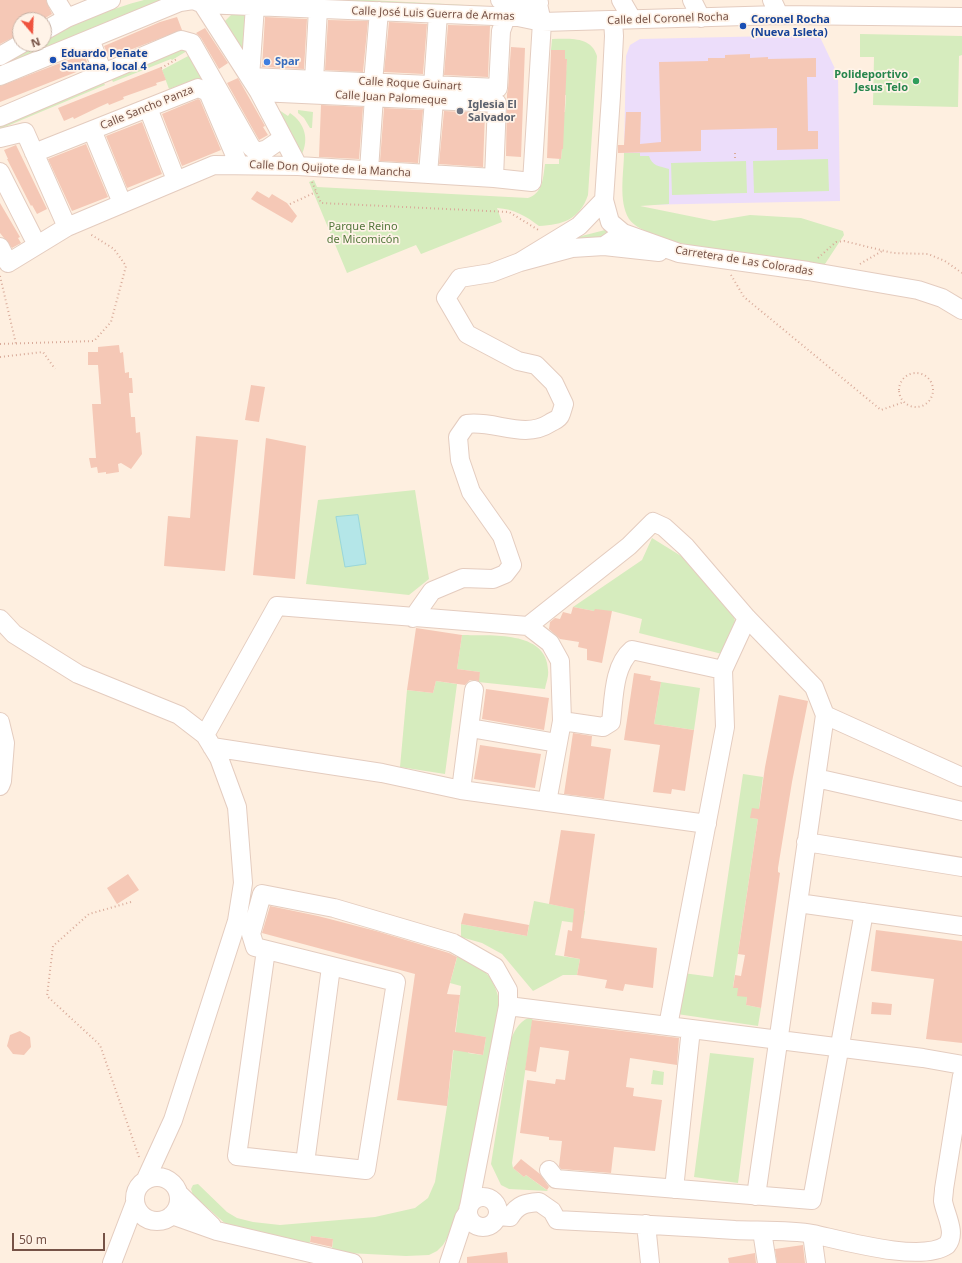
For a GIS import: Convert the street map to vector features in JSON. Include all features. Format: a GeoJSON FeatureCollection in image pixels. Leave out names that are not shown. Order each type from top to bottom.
{"type":"FeatureCollection","features":[{"type":"Feature","properties":{"kind":"street"},"geometry":{"type":"LineString","coordinates":[[56,0],[67,18]]}},
{"type":"Feature","properties":{"kind":"street"},"geometry":{"type":"LineString","coordinates":[[52,26],[67,18],[111,0]]}},
{"type":"Feature","properties":{"kind":"street","name":"Calle José Luis Guerra de Armas"},"geometry":{"type":"LineString","coordinates":[[0,76],[180,2],[193,0],[256,6],[438,14],[503,8],[542,22]]}},
{"type":"Feature","properties":{"kind":"street"},"geometry":{"type":"LineString","coordinates":[[621,0],[632,20]]}},
{"type":"Feature","properties":{"kind":"street"},"geometry":{"type":"LineString","coordinates":[[692,0],[701,18]]}},
{"type":"Feature","properties":{"kind":"street"},"geometry":{"type":"LineString","coordinates":[[503,8],[538,1],[542,22]]}},
{"type":"Feature","properties":{"kind":"street"},"geometry":{"type":"LineString","coordinates":[[202,2],[254,84],[283,138],[304,167]]}},
{"type":"Feature","properties":{"kind":"street"},"geometry":{"type":"LineString","coordinates":[[254,84],[256,6]]}},
{"type":"Feature","properties":{"kind":"street","name":"Calle del Coronel Rocha"},"geometry":{"type":"LineString","coordinates":[[542,22],[701,18],[776,7],[910,8],[962,17]]}},
{"type":"Feature","properties":{"kind":"street","name":"Calle Roque Guinart"},"geometry":{"type":"LineString","coordinates":[[433,93],[498,88],[503,8]]}},
{"type":"Feature","properties":{"kind":"street"},"geometry":{"type":"LineString","coordinates":[[314,80],[318,9]]}},
{"type":"Feature","properties":{"kind":"street"},"geometry":{"type":"LineString","coordinates":[[369,170],[379,11]]}},
{"type":"Feature","properties":{"kind":"street"},"geometry":{"type":"LineString","coordinates":[[428,174],[438,14]]}},
{"type":"Feature","properties":{"kind":"street"},"geometry":{"type":"LineString","coordinates":[[613,20],[612,89],[604,200],[617,227]]}},
{"type":"Feature","properties":{"kind":"street","name":"Calle Don Quijote de la Mancha"},"geometry":{"type":"LineString","coordinates":[[0,248],[8,263],[70,225],[214,165],[369,170],[532,182],[542,22]]}},
{"type":"Feature","properties":{"kind":"street"},"geometry":{"type":"LineString","coordinates":[[90,39],[103,73]]}},
{"type":"Feature","properties":{"kind":"street"},"geometry":{"type":"LineString","coordinates":[[0,117],[181,40],[192,43],[251,147],[257,152],[266,149],[283,138]]}},
{"type":"Feature","properties":{"kind":"street"},"geometry":{"type":"LineString","coordinates":[[0,56],[12,49]]}},
{"type":"Feature","properties":{"kind":"street","name":"Calle Roque Guinart"},"geometry":{"type":"LineString","coordinates":[[254,84],[314,80],[373,90]]}},
{"type":"Feature","properties":{"kind":"street","name":"Calle Juan Palomeque"},"geometry":{"type":"LineString","coordinates":[[254,84],[433,93],[497,103],[494,178]]}},
{"type":"Feature","properties":{"kind":"street","name":"Calle Sancho Panza"},"geometry":{"type":"LineString","coordinates":[[34,153],[198,88],[208,92],[239,165]]}},
{"type":"Feature","properties":{"kind":"street"},"geometry":{"type":"LineString","coordinates":[[148,108],[176,180]]}},
{"type":"Feature","properties":{"kind":"street"},"geometry":{"type":"LineString","coordinates":[[92,130],[122,203]]}},
{"type":"Feature","properties":{"kind":"street"},"geometry":{"type":"LineString","coordinates":[[0,138],[25,132],[70,225]]}},
{"type":"Feature","properties":{"kind":"street"},"geometry":{"type":"LineString","coordinates":[[0,172],[37,245]]}},
{"type":"Feature","properties":{"kind":"street"},"geometry":{"type":"LineString","coordinates":[[520,262],[579,226],[604,200]]}},
{"type":"Feature","properties":{"kind":"street"},"geometry":{"type":"LineString","coordinates":[[555,241],[617,227]]}},
{"type":"Feature","properties":{"kind":"street"},"geometry":{"type":"LineString","coordinates":[[604,246],[617,227]]}},
{"type":"Feature","properties":{"kind":"street","name":"Carretera de Las Coloradas"},"geometry":{"type":"LineString","coordinates":[[617,227],[679,254],[808,271],[918,290],[942,298],[962,310]]}},
{"type":"Feature","properties":{"kind":"street"},"geometry":{"type":"LineString","coordinates":[[413,618],[432,591],[463,578],[493,579],[506,574],[512,565],[502,536],[471,492],[460,460],[458,437],[467,424],[477,422],[514,430],[539,429],[560,416],[564,404],[554,383],[536,365],[518,361],[467,334],[446,298],[460,278],[491,273],[520,262],[572,248],[604,246],[679,254]]}},
{"type":"Feature","properties":{"kind":"street"},"geometry":{"type":"LineString","coordinates":[[528,626],[629,546],[653,522],[664,528],[686,547],[747,618],[814,687],[825,715],[756,1196]]}},
{"type":"Feature","properties":{"kind":"street"},"geometry":{"type":"LineString","coordinates":[[208,741],[277,606],[528,626],[550,643],[560,661],[562,721],[547,802]]}},
{"type":"Feature","properties":{"kind":"street"},"geometry":{"type":"LineString","coordinates":[[668,1026],[725,727],[723,670],[747,618]]}},
{"type":"Feature","properties":{"kind":"street"},"geometry":{"type":"LineString","coordinates":[[0,619],[14,634],[78,674],[179,715],[208,741],[219,758],[237,807],[243,884],[237,921],[172,1120],[147,1178],[137,1190],[135,1202],[114,1259]]}},
{"type":"Feature","properties":{"kind":"street"},"geometry":{"type":"LineString","coordinates":[[562,721],[603,727],[611,722],[617,680],[623,657],[632,650],[723,670]]}},
{"type":"Feature","properties":{"kind":"street"},"geometry":{"type":"LineString","coordinates":[[461,790],[474,690]]}},
{"type":"Feature","properties":{"kind":"street"},"geometry":{"type":"LineString","coordinates":[[825,715],[962,777]]}},
{"type":"Feature","properties":{"kind":"street"},"geometry":{"type":"LineString","coordinates":[[0,722],[4,743],[2,781],[0,786]]}},
{"type":"Feature","properties":{"kind":"street"},"geometry":{"type":"LineString","coordinates":[[470,728],[557,744]]}},
{"type":"Feature","properties":{"kind":"street"},"geometry":{"type":"LineString","coordinates":[[208,741],[382,773],[461,790],[706,824]]}},
{"type":"Feature","properties":{"kind":"street"},"geometry":{"type":"LineString","coordinates":[[816,778],[962,811]]}},
{"type":"Feature","properties":{"kind":"street"},"geometry":{"type":"LineString","coordinates":[[806,842],[962,866]]}},
{"type":"Feature","properties":{"kind":"street"},"geometry":{"type":"LineString","coordinates":[[266,950],[237,1156],[366,1170],[396,982],[255,947],[251,934],[262,894],[334,908],[453,943],[495,967],[508,990],[508,1006],[469,1210],[471,1221],[483,1227]]}},
{"type":"Feature","properties":{"kind":"street"},"geometry":{"type":"LineString","coordinates":[[798,903],[962,926]]}},
{"type":"Feature","properties":{"kind":"street"},"geometry":{"type":"LineString","coordinates":[[549,1170],[556,1180],[812,1200],[864,912]]}},
{"type":"Feature","properties":{"kind":"street"},"geometry":{"type":"LineString","coordinates":[[305,1164],[331,967]]}},
{"type":"Feature","properties":{"kind":"street"},"geometry":{"type":"LineString","coordinates":[[508,1006],[962,1065]]}},
{"type":"Feature","properties":{"kind":"street"},"geometry":{"type":"LineString","coordinates":[[674,1189],[691,1029]]}},
{"type":"Feature","properties":{"kind":"street"},"geometry":{"type":"LineString","coordinates":[[498,1216],[510,1217],[514,1210],[522,1204],[539,1202],[552,1211],[556,1220],[812,1234],[878,1252],[912,1258],[938,1252],[947,1244],[950,1235],[950,1224],[943,1201],[962,1076]]}},
{"type":"Feature","properties":{"kind":"street"},"geometry":{"type":"LineString","coordinates":[[135,1202],[140,1213],[150,1220],[162,1220],[172,1215],[176,1209],[174,1187],[164,1139]]}},
{"type":"Feature","properties":{"kind":"street"},"geometry":{"type":"LineString","coordinates":[[449,1261],[483,1227],[493,1224],[498,1216],[498,1207],[488,1198],[479,1161]]}},
{"type":"Feature","properties":{"kind":"street"},"geometry":{"type":"LineString","coordinates":[[147,1178],[158,1177],[174,1187],[217,1231]]}},
{"type":"Feature","properties":{"kind":"street"},"geometry":{"type":"LineString","coordinates":[[449,1261],[464,1218],[471,1203],[479,1198],[488,1198]]}},
{"type":"Feature","properties":{"kind":"street"},"geometry":{"type":"LineString","coordinates":[[172,1215],[217,1231],[353,1263]]}},
{"type":"Feature","properties":{"kind":"street"},"geometry":{"type":"LineString","coordinates":[[114,1259],[150,1220]]}},
{"type":"Feature","properties":{"kind":"street"},"geometry":{"type":"LineString","coordinates":[[646,1224],[650,1263]]}},
{"type":"Feature","properties":{"kind":"street"},"geometry":{"type":"LineString","coordinates":[[762,1231],[767,1263]]}},
{"type":"Feature","properties":{"kind":"street"},"geometry":{"type":"LineString","coordinates":[[812,1234],[816,1263]]}},
{"type":"Feature","properties":{"kind":"path"},"geometry":{"type":"LineString","coordinates":[[735,153],[735,160]]}},
{"type":"Feature","properties":{"kind":"path"},"geometry":{"type":"LineString","coordinates":[[304,167],[321,203],[509,212],[555,241]]}},
{"type":"Feature","properties":{"kind":"path"},"geometry":{"type":"LineString","coordinates":[[290,204],[316,192]]}},
{"type":"Feature","properties":{"kind":"path"},"geometry":{"type":"LineString","coordinates":[[0,344],[94,341],[111,322],[126,266],[114,249],[70,225]]}},
{"type":"Feature","properties":{"kind":"path"},"geometry":{"type":"LineString","coordinates":[[808,271],[819,256],[836,242],[844,241],[893,253],[928,254],[945,261],[962,273]]}},
{"type":"Feature","properties":{"kind":"path"},"geometry":{"type":"LineString","coordinates":[[856,267],[873,255],[883,251]]}},
{"type":"Feature","properties":{"kind":"path"},"geometry":{"type":"LineString","coordinates":[[721,259],[744,297],[881,410],[904,402],[914,407],[925,404],[932,395],[931,384],[928,379],[923,375],[913,374],[904,379],[899,388],[899,393],[904,402]]}},
{"type":"Feature","properties":{"kind":"path"},"geometry":{"type":"LineString","coordinates":[[0,276],[16,344]]}},
{"type":"Feature","properties":{"kind":"path"},"geometry":{"type":"LineString","coordinates":[[0,357],[43,352],[55,369]]}},
{"type":"Feature","properties":{"kind":"path"},"geometry":{"type":"LineString","coordinates":[[131,902],[89,914],[53,946],[47,996],[100,1045],[147,1178]]}},
{"type":"Feature","properties":{"kind":"shaded area"},"geometry":{"type":"Polygon","coordinates":[[[819,35],[838,75],[840,201],[637,205],[639,153],[624,153],[626,56],[630,45],[640,39],[819,35]]]}},
{"type":"Feature","properties":{"kind":"green space"},"geometry":{"type":"Polygon","coordinates":[[[144,0],[162,0],[52,45],[52,35],[81,22],[144,0]]]}},
{"type":"Feature","properties":{"kind":"green space"},"geometry":{"type":"Polygon","coordinates":[[[294,0],[368,0],[523,8],[531,15],[294,0]]]}},
{"type":"Feature","properties":{"kind":"green space"},"geometry":{"type":"Polygon","coordinates":[[[232,14],[246,15],[244,50],[240,52],[224,22],[232,14]]]}},
{"type":"Feature","properties":{"kind":"green space","name":"Polideportivo Jesus Telo"},"geometry":{"type":"Polygon","coordinates":[[[860,34],[962,36],[962,55],[959,56],[958,107],[873,105],[874,57],[860,57],[860,34]]]}},
{"type":"Feature","properties":{"kind":"green space","name":"Parque Reino de Micomicón"},"geometry":{"type":"Polygon","coordinates":[[[552,39],[572,39],[585,42],[590,45],[597,56],[588,195],[580,210],[570,219],[563,222],[539,226],[520,214],[497,208],[502,222],[421,254],[416,245],[347,273],[309,182],[314,180],[317,187],[528,198],[537,193],[544,175],[545,164],[559,164],[559,159],[561,159],[563,149],[563,112],[565,112],[566,95],[564,95],[567,60],[565,59],[565,50],[551,50],[552,39]]]}},
{"type":"Feature","properties":{"kind":"green space"},"geometry":{"type":"Polygon","coordinates":[[[182,48],[187,51],[172,60],[171,59],[113,82],[111,78],[182,48]]]}},
{"type":"Feature","properties":{"kind":"green space"},"geometry":{"type":"Polygon","coordinates":[[[18,52],[35,52],[15,60],[14,57],[0,61],[18,52]]]}},
{"type":"Feature","properties":{"kind":"green space"},"geometry":{"type":"Polygon","coordinates":[[[190,55],[203,79],[193,80],[169,89],[162,70],[190,55]]]}},
{"type":"Feature","properties":{"kind":"green space"},"geometry":{"type":"Polygon","coordinates":[[[103,81],[105,85],[0,129],[0,123],[103,81]]]}},
{"type":"Feature","properties":{"kind":"green space"},"geometry":{"type":"Polygon","coordinates":[[[279,110],[288,116],[290,113],[302,126],[305,143],[302,154],[279,110]]]}},
{"type":"Feature","properties":{"kind":"green space"},"geometry":{"type":"Polygon","coordinates":[[[298,110],[313,112],[312,128],[310,128],[304,118],[298,113],[298,110]]]}},
{"type":"Feature","properties":{"kind":"green space"},"geometry":{"type":"Polygon","coordinates":[[[624,153],[640,153],[640,156],[649,156],[654,164],[669,169],[669,204],[640,206],[714,221],[750,215],[801,218],[843,231],[844,235],[823,267],[751,257],[689,245],[662,237],[641,229],[629,219],[624,204],[622,186],[624,153]]]}},
{"type":"Feature","properties":{"kind":"green space"},"geometry":{"type":"Polygon","coordinates":[[[828,159],[829,191],[754,193],[753,161],[828,159]]]}},
{"type":"Feature","properties":{"kind":"green space"},"geometry":{"type":"Polygon","coordinates":[[[746,161],[747,193],[672,195],[671,163],[746,161]]]}},
{"type":"Feature","properties":{"kind":"green space"},"geometry":{"type":"Polygon","coordinates":[[[608,230],[612,238],[566,240],[608,230]]]}},
{"type":"Feature","properties":{"kind":"green space"},"geometry":{"type":"Polygon","coordinates":[[[415,490],[429,579],[409,595],[306,584],[318,500],[415,490]]]}},
{"type":"Feature","properties":{"kind":"green space"},"geometry":{"type":"Polygon","coordinates":[[[652,538],[694,564],[732,608],[736,626],[722,654],[639,633],[642,619],[612,611],[594,611],[573,607],[642,560],[652,538]]]}},
{"type":"Feature","properties":{"kind":"green space"},"geometry":{"type":"Polygon","coordinates":[[[462,635],[487,635],[515,638],[528,642],[538,648],[545,657],[548,670],[545,689],[478,682],[480,672],[457,669],[462,635]]]}},
{"type":"Feature","properties":{"kind":"green space"},"geometry":{"type":"Polygon","coordinates":[[[436,681],[457,684],[445,774],[400,767],[407,690],[433,693],[436,681]]]}},
{"type":"Feature","properties":{"kind":"green space"},"geometry":{"type":"Polygon","coordinates":[[[661,682],[700,688],[694,730],[654,724],[661,682]]]}},
{"type":"Feature","properties":{"kind":"green space"},"geometry":{"type":"Polygon","coordinates":[[[743,774],[763,777],[759,809],[751,818],[758,819],[733,987],[738,988],[747,997],[746,1005],[761,1008],[758,1026],[677,1014],[683,973],[713,977],[743,774]]]}},
{"type":"Feature","properties":{"kind":"green space"},"geometry":{"type":"Polygon","coordinates":[[[534,901],[585,911],[583,924],[562,921],[555,955],[580,959],[577,975],[563,975],[533,991],[502,954],[482,943],[461,937],[461,924],[527,936],[534,901]]]}},
{"type":"Feature","properties":{"kind":"green space"},"geometry":{"type":"Polygon","coordinates":[[[458,954],[477,966],[489,976],[496,989],[502,1011],[464,1195],[452,1230],[443,1245],[437,1251],[429,1255],[406,1256],[329,1252],[228,1226],[193,1195],[191,1189],[193,1185],[198,1184],[227,1212],[237,1218],[253,1222],[280,1225],[375,1217],[415,1208],[428,1198],[435,1182],[447,1106],[461,986],[450,983],[458,954]],[[472,1035],[468,1053],[483,1055],[486,1037],[472,1035]],[[311,1236],[309,1246],[332,1249],[333,1239],[311,1236]]]}},
{"type":"Feature","properties":{"kind":"green space"},"geometry":{"type":"Polygon","coordinates":[[[533,1016],[512,1163],[513,1168],[524,1177],[526,1175],[548,1191],[509,1189],[501,1185],[491,1164],[511,1039],[519,1025],[533,1016]]]}},
{"type":"Feature","properties":{"kind":"green space"},"geometry":{"type":"Polygon","coordinates":[[[710,1053],[754,1058],[738,1183],[694,1177],[710,1053]]]}},
{"type":"Feature","properties":{"kind":"green space"},"geometry":{"type":"Polygon","coordinates":[[[653,1070],[664,1072],[663,1085],[651,1084],[653,1070]]]}},
{"type":"Feature","properties":{"kind":"water"},"geometry":{"type":"Polygon","coordinates":[[[358,515],[366,564],[345,567],[336,517],[358,515]]]}},
{"type":"Feature","properties":{"kind":"building"},"geometry":{"type":"Polygon","coordinates":[[[0,0],[46,0],[51,12],[12,12],[12,38],[0,44],[0,0]]]}},
{"type":"Feature","properties":{"kind":"building"},"geometry":{"type":"Polygon","coordinates":[[[177,17],[182,30],[109,58],[104,46],[160,22],[177,17]]]}},
{"type":"Feature","properties":{"kind":"building"},"geometry":{"type":"Polygon","coordinates":[[[265,17],[307,19],[304,69],[262,67],[265,17]]]}},
{"type":"Feature","properties":{"kind":"building"},"geometry":{"type":"Polygon","coordinates":[[[328,20],[368,21],[363,72],[325,70],[328,20]]]}},
{"type":"Feature","properties":{"kind":"building"},"geometry":{"type":"Polygon","coordinates":[[[389,22],[427,24],[423,74],[384,72],[389,22]]]}},
{"type":"Feature","properties":{"kind":"building"},"geometry":{"type":"Polygon","coordinates":[[[448,25],[490,26],[488,77],[444,75],[448,25]]]}},
{"type":"Feature","properties":{"kind":"building"},"geometry":{"type":"Polygon","coordinates":[[[205,28],[228,63],[219,69],[201,38],[196,33],[205,28]]]}},
{"type":"Feature","properties":{"kind":"building"},"geometry":{"type":"Polygon","coordinates":[[[511,47],[525,48],[521,157],[506,156],[507,94],[511,47]]]}},
{"type":"Feature","properties":{"kind":"building"},"geometry":{"type":"Polygon","coordinates":[[[551,50],[565,50],[565,59],[567,59],[563,149],[561,159],[547,158],[551,50]]]}},
{"type":"Feature","properties":{"kind":"building"},"geometry":{"type":"Polygon","coordinates":[[[84,54],[89,67],[0,102],[0,86],[84,54]]]}},
{"type":"Feature","properties":{"kind":"building"},"geometry":{"type":"Polygon","coordinates":[[[750,54],[750,58],[816,58],[816,77],[807,77],[808,131],[818,131],[818,149],[777,150],[777,128],[701,130],[701,151],[618,153],[618,145],[624,145],[626,112],[641,112],[640,144],[661,142],[659,62],[708,61],[708,58],[725,58],[725,55],[750,54]]]}},
{"type":"Feature","properties":{"kind":"building"},"geometry":{"type":"Polygon","coordinates":[[[161,67],[166,80],[156,83],[157,85],[123,97],[124,99],[109,105],[108,103],[74,119],[73,117],[64,121],[58,108],[161,67]]]}},
{"type":"Feature","properties":{"kind":"building"},"geometry":{"type":"Polygon","coordinates":[[[238,78],[265,126],[263,127],[268,135],[259,140],[227,83],[238,78]]]}},
{"type":"Feature","properties":{"kind":"building"},"geometry":{"type":"Polygon","coordinates":[[[198,99],[200,100],[221,150],[182,166],[162,114],[198,99]]]}},
{"type":"Feature","properties":{"kind":"building"},"geometry":{"type":"Polygon","coordinates":[[[321,105],[363,107],[359,159],[319,157],[321,105]]]}},
{"type":"Feature","properties":{"kind":"building"},"geometry":{"type":"Polygon","coordinates":[[[384,108],[423,110],[418,163],[380,161],[384,108]]]}},
{"type":"Feature","properties":{"kind":"building"},"geometry":{"type":"Polygon","coordinates":[[[444,111],[485,113],[483,167],[439,164],[444,111]]]}},
{"type":"Feature","properties":{"kind":"building"},"geometry":{"type":"Polygon","coordinates":[[[142,122],[162,174],[127,188],[106,136],[142,122]]]}},
{"type":"Feature","properties":{"kind":"building"},"geometry":{"type":"Polygon","coordinates":[[[86,144],[108,197],[72,211],[48,159],[86,144]]]}},
{"type":"Feature","properties":{"kind":"building"},"geometry":{"type":"Polygon","coordinates":[[[16,145],[47,209],[37,214],[32,205],[31,206],[7,159],[4,150],[16,145]]]}},
{"type":"Feature","properties":{"kind":"building"},"geometry":{"type":"Polygon","coordinates":[[[257,191],[269,198],[272,194],[287,203],[297,216],[292,223],[251,199],[257,191]]]}},
{"type":"Feature","properties":{"kind":"building"},"geometry":{"type":"Polygon","coordinates":[[[0,203],[20,237],[18,238],[21,243],[12,248],[0,233],[0,203]]]}},
{"type":"Feature","properties":{"kind":"building"},"geometry":{"type":"Polygon","coordinates":[[[119,345],[120,353],[123,352],[125,373],[129,372],[129,378],[132,378],[133,393],[129,393],[131,417],[135,417],[136,433],[140,432],[142,454],[131,469],[121,463],[118,464],[119,472],[106,474],[106,472],[98,473],[97,467],[91,468],[89,458],[96,458],[92,404],[101,404],[98,365],[88,365],[88,352],[98,352],[98,347],[119,345]]]}},
{"type":"Feature","properties":{"kind":"building"},"geometry":{"type":"Polygon","coordinates":[[[251,385],[265,387],[259,422],[245,420],[251,385]]]}},
{"type":"Feature","properties":{"kind":"building"},"geometry":{"type":"Polygon","coordinates":[[[196,436],[238,440],[225,571],[164,566],[168,516],[190,518],[196,436]]]}},
{"type":"Feature","properties":{"kind":"building"},"geometry":{"type":"Polygon","coordinates":[[[266,438],[306,446],[295,579],[253,575],[266,438]]]}},
{"type":"Feature","properties":{"kind":"building"},"geometry":{"type":"Polygon","coordinates":[[[573,607],[594,611],[595,609],[612,611],[602,663],[587,660],[587,649],[578,647],[579,642],[560,639],[549,629],[550,622],[555,618],[560,619],[563,612],[571,614],[573,607]]]}},
{"type":"Feature","properties":{"kind":"building"},"geometry":{"type":"Polygon","coordinates":[[[416,628],[462,635],[457,669],[480,672],[479,681],[470,680],[465,685],[436,681],[433,693],[407,690],[416,628]]]}},
{"type":"Feature","properties":{"kind":"building"},"geometry":{"type":"Polygon","coordinates":[[[634,673],[651,676],[650,680],[661,682],[654,724],[694,730],[685,791],[672,789],[671,794],[653,792],[660,745],[624,740],[634,673]]]}},
{"type":"Feature","properties":{"kind":"building"},"geometry":{"type":"Polygon","coordinates":[[[486,689],[549,698],[544,730],[482,719],[486,689]]]}},
{"type":"Feature","properties":{"kind":"building"},"geometry":{"type":"Polygon","coordinates":[[[779,695],[808,701],[792,782],[778,868],[778,872],[780,873],[761,1008],[746,1005],[747,997],[737,996],[738,988],[733,988],[735,975],[741,976],[745,955],[738,954],[758,819],[750,818],[752,808],[759,809],[765,767],[779,695]]]}},
{"type":"Feature","properties":{"kind":"building"},"geometry":{"type":"Polygon","coordinates":[[[573,733],[592,736],[591,746],[611,749],[604,799],[564,794],[573,733]]]}},
{"type":"Feature","properties":{"kind":"building"},"geometry":{"type":"Polygon","coordinates":[[[480,745],[541,754],[535,788],[474,779],[480,745]]]}},
{"type":"Feature","properties":{"kind":"building"},"geometry":{"type":"Polygon","coordinates":[[[561,830],[595,834],[581,938],[657,948],[653,988],[625,984],[623,991],[605,988],[607,980],[577,975],[580,959],[564,956],[568,930],[572,931],[574,909],[549,904],[561,830]]]}},
{"type":"Feature","properties":{"kind":"building"},"geometry":{"type":"Polygon","coordinates":[[[128,874],[139,890],[117,904],[107,888],[128,874]]]}},
{"type":"Feature","properties":{"kind":"building"},"geometry":{"type":"Polygon","coordinates":[[[270,906],[318,916],[376,931],[449,953],[457,957],[447,994],[460,995],[455,1032],[486,1037],[483,1055],[453,1050],[447,1106],[397,1100],[415,974],[262,933],[270,906]]]}},
{"type":"Feature","properties":{"kind":"building"},"geometry":{"type":"Polygon","coordinates":[[[464,913],[529,925],[527,936],[461,924],[464,913]]]}},
{"type":"Feature","properties":{"kind":"building"},"geometry":{"type":"Polygon","coordinates":[[[876,930],[962,941],[962,1043],[926,1039],[934,979],[871,971],[876,930]]]}},
{"type":"Feature","properties":{"kind":"building"},"geometry":{"type":"Polygon","coordinates":[[[872,1002],[892,1004],[891,1015],[871,1014],[872,1002]]]}},
{"type":"Feature","properties":{"kind":"building"},"geometry":{"type":"Polygon","coordinates":[[[532,1020],[679,1038],[677,1065],[630,1058],[626,1087],[634,1088],[633,1096],[662,1100],[655,1151],[614,1147],[611,1173],[561,1169],[559,1166],[562,1141],[549,1140],[549,1137],[520,1133],[527,1080],[555,1084],[556,1079],[565,1080],[569,1051],[540,1047],[536,1072],[525,1070],[532,1020]]]}},
{"type":"Feature","properties":{"kind":"building"},"geometry":{"type":"Polygon","coordinates":[[[20,1031],[30,1037],[31,1047],[24,1055],[13,1054],[7,1046],[10,1035],[20,1031]]]}},
{"type":"Feature","properties":{"kind":"building"},"geometry":{"type":"Polygon","coordinates":[[[521,1159],[540,1174],[549,1187],[547,1190],[526,1175],[524,1177],[513,1168],[521,1159]]]}},
{"type":"Feature","properties":{"kind":"building"},"geometry":{"type":"Polygon","coordinates":[[[311,1236],[333,1239],[332,1247],[310,1242],[311,1236]]]}},
{"type":"Feature","properties":{"kind":"building"},"geometry":{"type":"Polygon","coordinates":[[[803,1245],[805,1263],[777,1263],[775,1249],[803,1245]]]}},
{"type":"Feature","properties":{"kind":"building"},"geometry":{"type":"Polygon","coordinates":[[[507,1252],[508,1263],[467,1263],[467,1257],[507,1252]]]}},
{"type":"Feature","properties":{"kind":"building"},"geometry":{"type":"Polygon","coordinates":[[[755,1253],[756,1263],[729,1263],[728,1258],[755,1253]]]}},
{"type":"Feature","properties":{"kind":"place","name":"Coronel Rocha (Nueva Isleta)"},"geometry":{"type":"Point","coordinates":[743,26]}},
{"type":"Feature","properties":{"kind":"place","name":"Eduardo Peñate Santana, local 4"},"geometry":{"type":"Point","coordinates":[53,60]}},
{"type":"Feature","properties":{"kind":"place","name":"Spar"},"geometry":{"type":"Point","coordinates":[267,62]}},
{"type":"Feature","properties":{"kind":"place","name":"Polideportivo Jesus Telo"},"geometry":{"type":"Point","coordinates":[916,81]}},
{"type":"Feature","properties":{"kind":"place","name":"Iglesia El Salvador"},"geometry":{"type":"Point","coordinates":[460,111]}}]}
